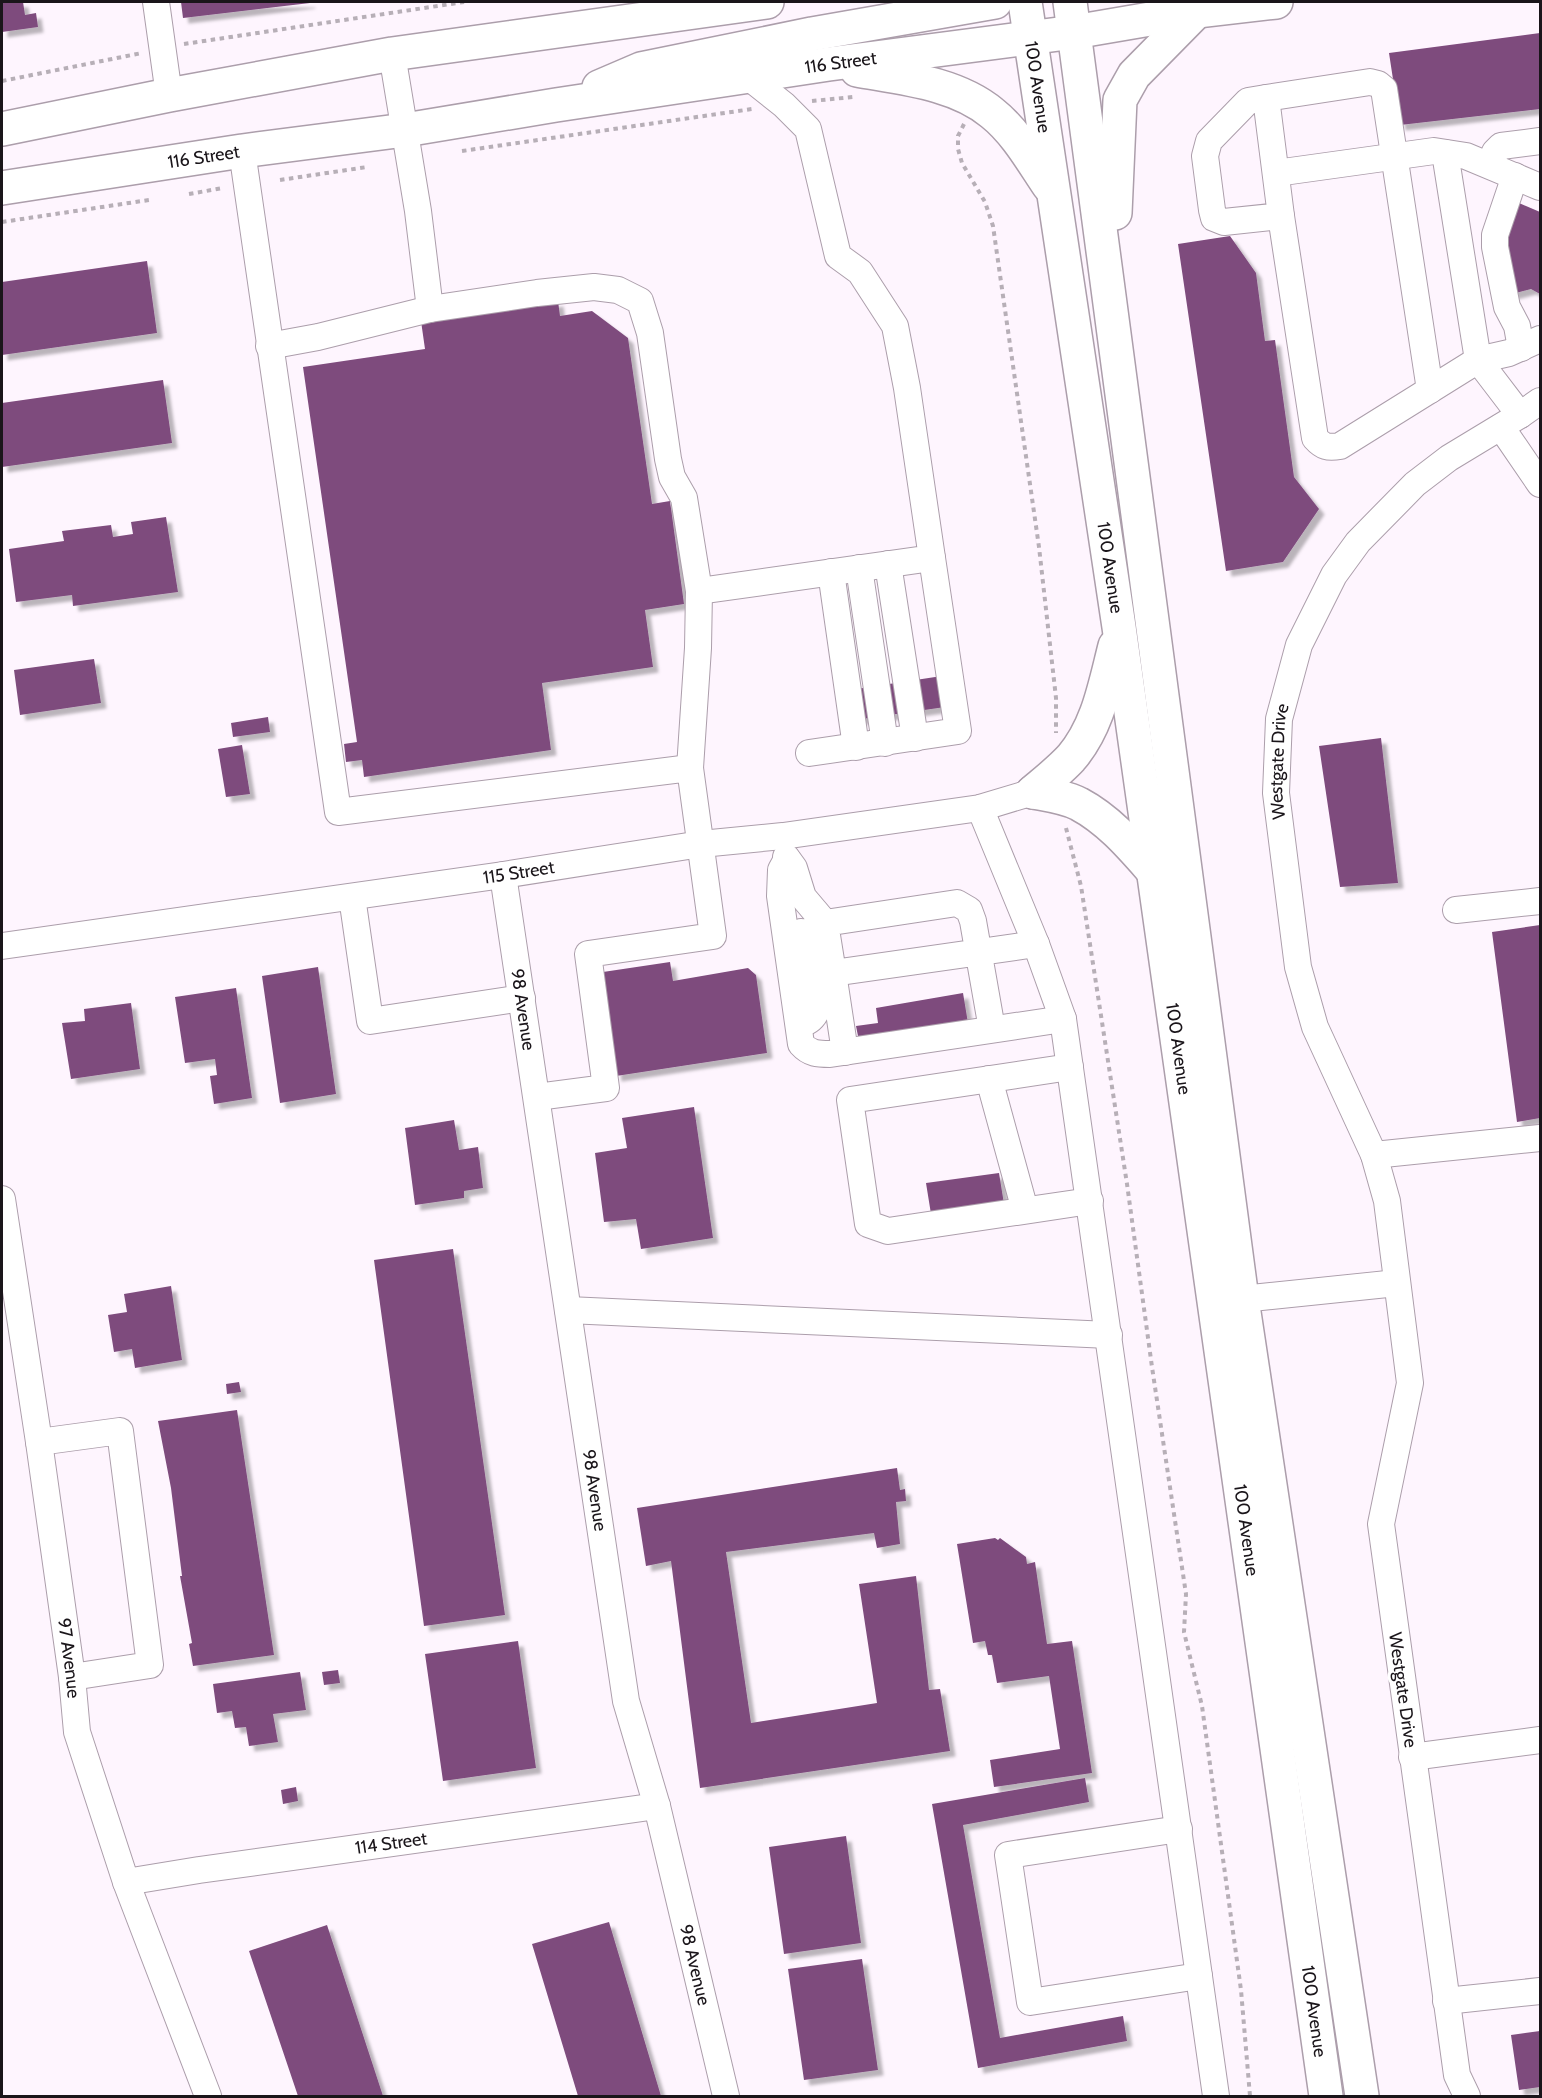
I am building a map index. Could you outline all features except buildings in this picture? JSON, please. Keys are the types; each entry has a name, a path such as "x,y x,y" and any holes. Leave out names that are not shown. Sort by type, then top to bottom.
{"main road":[{"path":"2,129 169,95 392,54 767,2"},
{"path":"556,105 640,69 812,34 995,2"},
{"name":"100 Avenue","path":"1024,2 1119,627 1326,2097"},
{"path":"1030,38 1064,2"},
{"name":"116 Street","path":"2,188 405,130 556,105 753,93 829,64 1030,38 1072,17 1197,11 1276,2"},
{"path":"1112,311 1120,100 1134,75 1197,11"},
{"name":"100 Avenue","path":"1072,17 1242,1299 1362,2097"},
{"path":"829,64 932,84 966,97 992,112 1014,135 1053,192"},
{"path":"1033,792 1072,757 1088,733 1101,704 1119,627"},
{"path":"1033,792 1063,798 1099,816 1125,839 1153,871"}],"street":[{"path":"156,2 169,95"},
{"path":"392,54 430,309"},
{"path":"1281,216 1224,222 1214,218 1205,156 1209,141 1248,101 1370,82 1378,84 1384,89 1430,390"},
{"path":"753,93 784,105 808,129 838,256 860,272 895,327 907,388 881,565 900,741"},
{"path":"1266,98 1281,216 1315,438 1322,446 1330,448 1340,446 1478,360 1509,353 1531,343 1516,326 1507,307 1495,247 1496,235 1515,176"},
{"path":"1489,165 1495,152 1501,146 1540,141"},
{"path":"1276,173 1434,151 1466,156 1540,187"},
{"path":"242,152 338,812 690,768"},
{"path":"1445,153 1478,360 1521,414 1540,484"},
{"path":"269,346 318,337 430,309 594,287 618,290 640,301 650,333 668,459 672,477 684,498 699,591 698,648 690,768 713,936 588,954 606,1088 537,1097"},
{"name":"Westgate Drive","path":"1467,2097 1457,2075 1381,1524 1410,1383 1387,1201 1374,1155 1315,1027 1298,967 1276,793 1279,718 1299,645 1334,575 1358,542 1415,484 1449,459 1521,414"},
{"path":"699,591 881,565"},
{"path":"809,753 958,731 881,565"},
{"path":"881,565 900,741"},
{"name":"115 Street","path":"2,946 503,875 701,844 785,848 980,808 1033,792"},
{"path":"980,808 1036,944 1063,1019 1216,2097"},
{"path":"785,848 780,896 801,1044 808,1051 816,1054 845,1052 1063,1019"},
{"path":"785,848 814,929 833,973 845,1052"},
{"name":"98 Avenue","path":"503,875 626,1701 657,1806 726,2097"},
{"path":"352,897 370,1021 522,998"},
{"path":"1456,910 1540,900"},
{"path":"783,912 814,929 957,903 969,910 973,921 992,1029"},
{"path":"799,1024 804,1023 817,1012 819,1003 818,992 811,981 814,929"},
{"path":"833,973 1036,944"},
{"path":"1070,1067 850,1100 868,1224 888,1231 1090,1201"},
{"path":"989,1079 1024,1210"},
{"path":"1374,1155 1540,1138"},
{"name":"97 Avenue","path":"2,1199 39,1442 72,1677 77,1732 126,1882 208,2097"},
{"path":"1242,1299 1397,1283"},
{"path":"568,1310 1109,1335"},
{"path":"39,1442 120,1431 150,1665 72,1677"},
{"path":"1412,1757 1540,1740"},
{"name":"114 Street","path":"126,1882 657,1806"},
{"path":"1179,1829 1008,1856 1030,2002 1199,1976"},
{"path":"1446,2001 1540,1990"}],"path":[{"path":"2,81 162,47 464,2"},
{"path":"462,152 753,93"},
{"path":"969,116 958,136 958,149 962,163 985,202 993,226 1039,547 1056,698 1056,738"},
{"path":"280,180 367,167"},
{"path":"189,194 223,188"},
{"path":"2,222 149,200"},
{"path":"1066,827 1081,886 1127,1184 1186,1594 1184,1632 1202,1706 1241,1990 1250,2097"}]}
